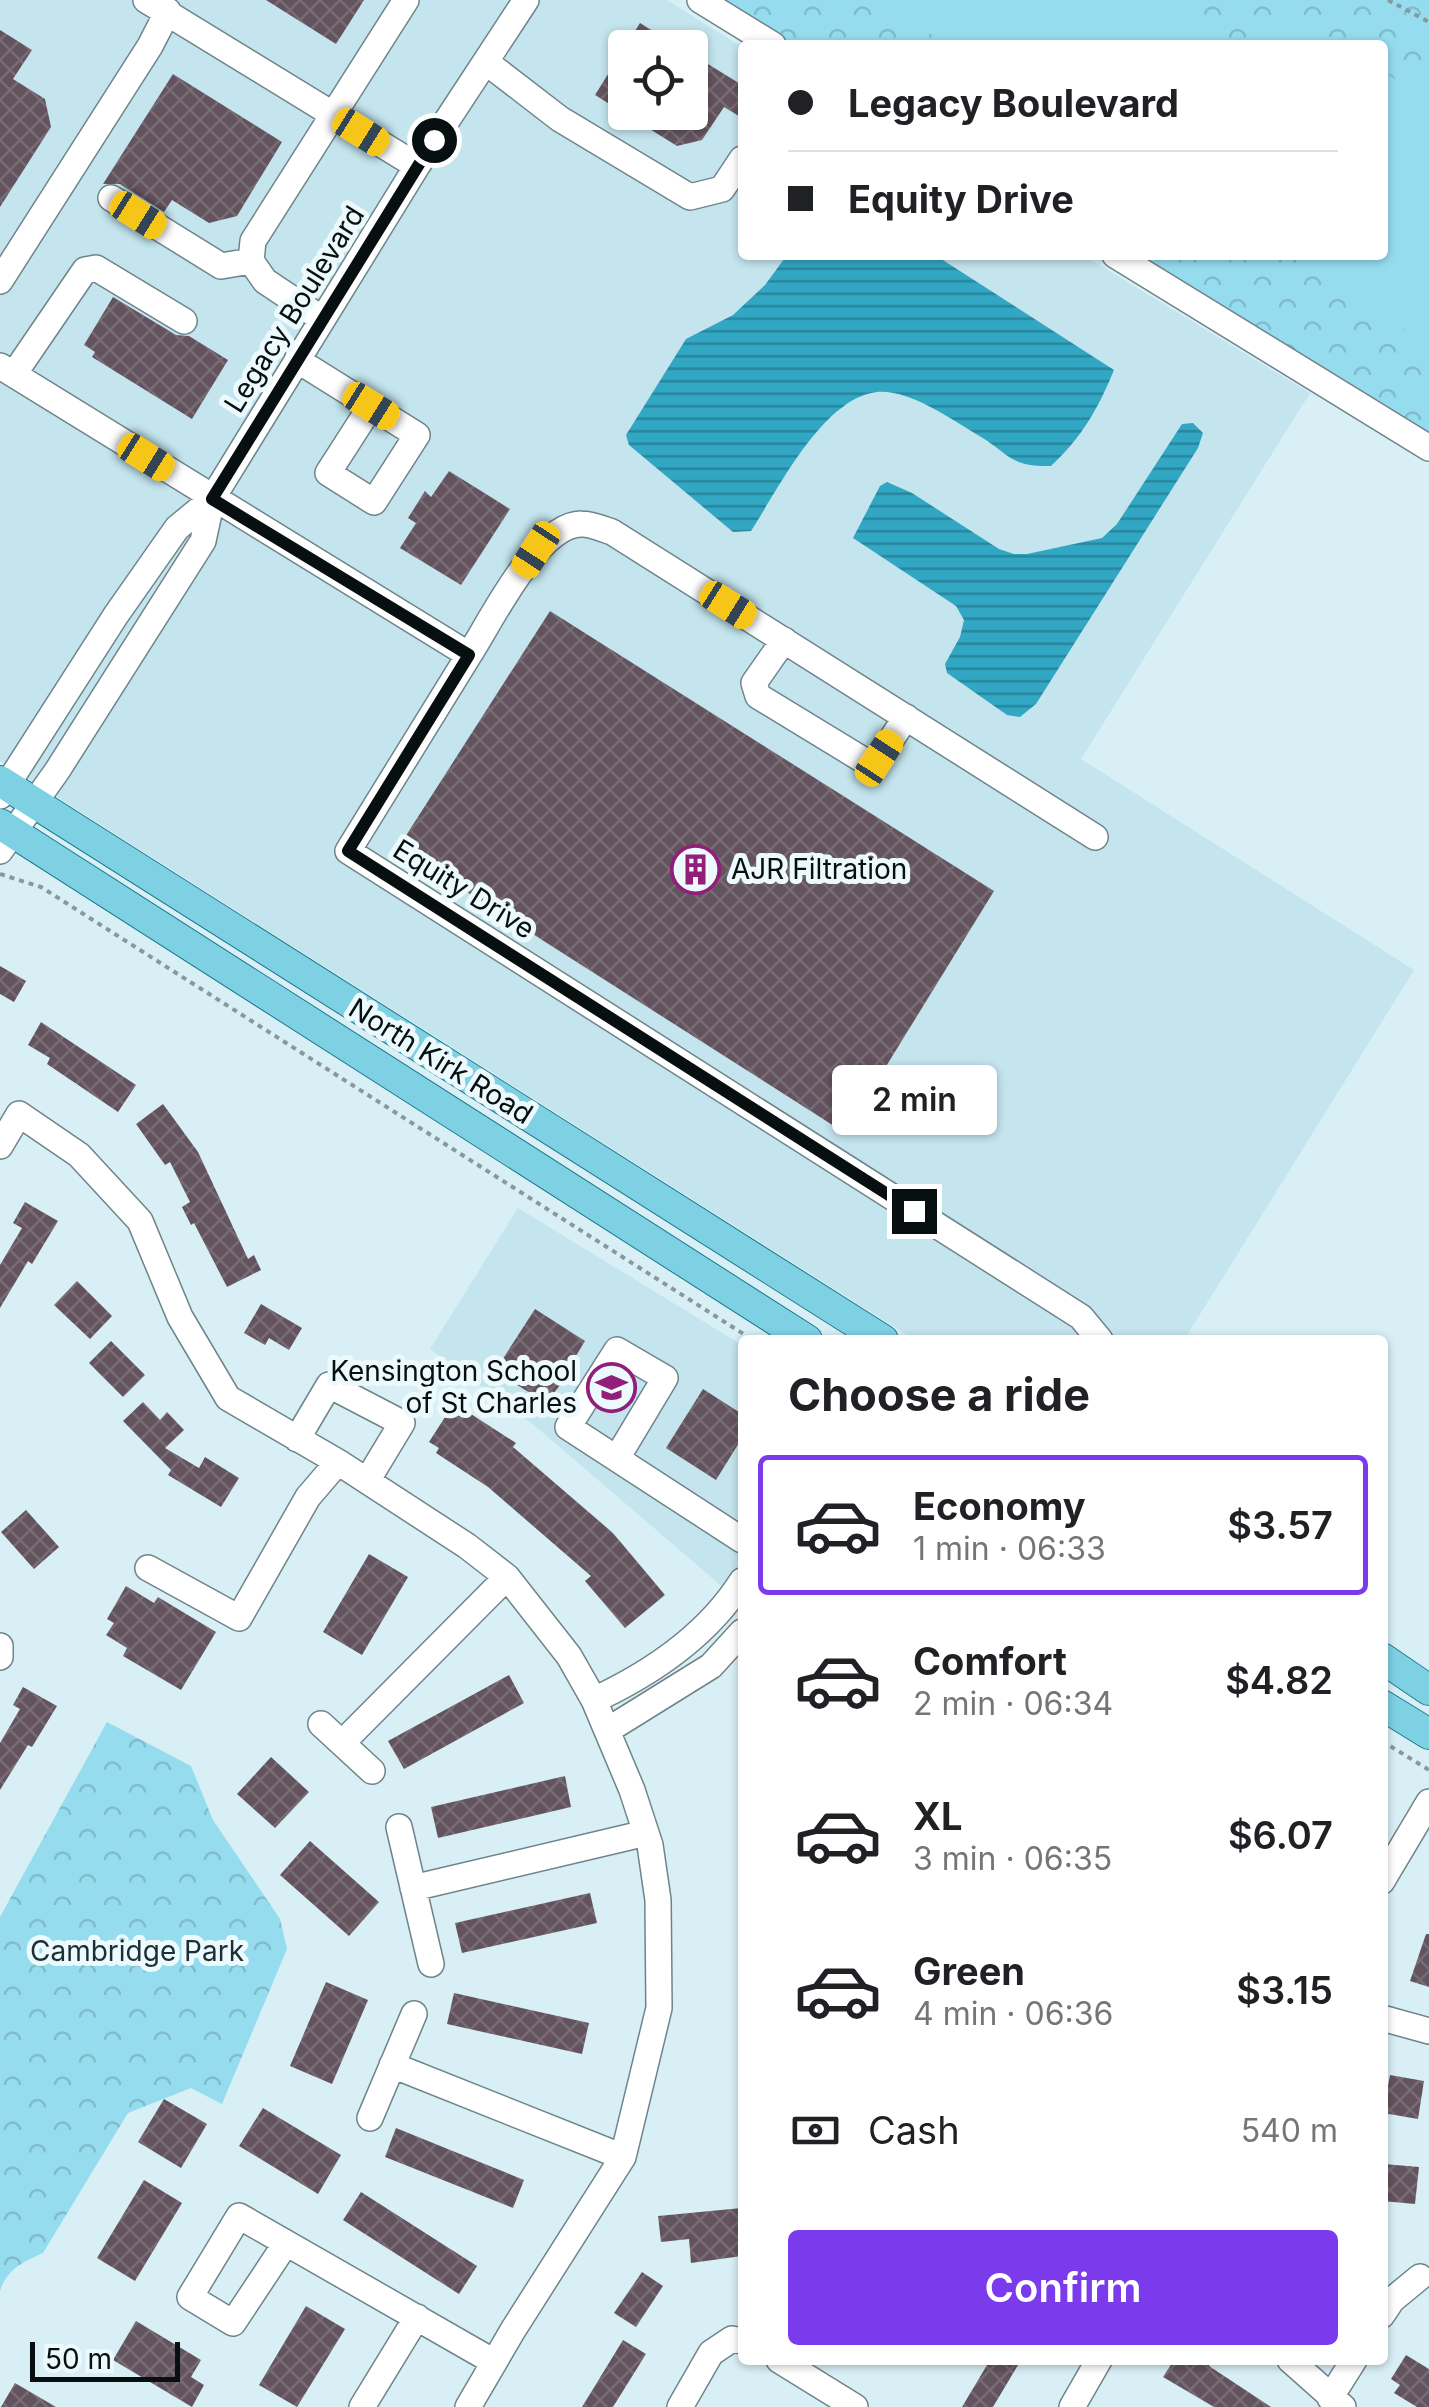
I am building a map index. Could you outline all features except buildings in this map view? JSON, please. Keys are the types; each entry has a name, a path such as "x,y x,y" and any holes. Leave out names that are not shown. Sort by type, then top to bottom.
{"main road":[{"name":"North Kirk Road","path":"2,788 34,803 874,1335"},
{"name":"North Kirk Road","path":"4,836 798,1335"},
{"path":"1388,1662 1429,1690"},
{"path":"1388,1713 1414,1746"}],"street":[{"path":"322,320 265,281 251,261 254,241 406,0"},
{"name":"Legacy Boulevard","path":"2,788 177,528 212,499 416,166 526,0"},
{"path":"711,3 766,40"},
{"path":"0,281 150,46 157,5 416,166"},
{"path":"486,62 560,119 690,197 722,189 738,165"},
{"path":"111,198 221,266 251,261"},
{"path":"1123,260 1429,448"},
{"path":"184,322 96,268 84,270 7,370 469,655 536,550 558,530 582,524 612,532 1095,836"},
{"path":"297,360 371,406 417,435 374,502 328,474 371,406"},
{"name":"Legacy Boulevard","path":"4,836 34,803 203,541 212,499"},
{"path":"784,640 754,683 758,696 868,763 879,758 906,717"},
{"name":"Equity Drive","path":"469,655 348,851 1081,1317 1096,1335"},
{"path":"0,1146 18,1114 79,1155 140,1221 180,1317 228,1398 338,1462 467,1546 507,1578 568,1656 608,1730 646,1833 658,1900 659,2008 623,2157 468,2407"},
{"path":"618,1458 666,1378 618,1350 568,1426 738,1537"},
{"path":"297,1438 329,1385 402,1423 367,1481"},
{"path":"148,1568 239,1618 308,1497 338,1462"},
{"path":"342,1743 507,1578"},
{"path":"594,1700 630,1684 688,1642 738,1588"},
{"path":"608,1730 711,1666 738,1636"},
{"path":"0,1646 0,1657"},
{"path":"321,1724 372,1772"},
{"path":"1388,1871 1429,1802"},
{"path":"400,1827 431,1964"},
{"path":"413,1888 646,1833"},
{"path":"370,2118 414,2014"},
{"path":"1388,2020 1429,2031"},
{"path":"392,2064 623,2157"},
{"path":"286,2243 494,2362"},
{"path":"1388,2306 1420,2277"},
{"path":"362,2407 416,2318"},
{"path":"680,2407 711,2353 732,2339 738,2340"},
{"path":"787,2365 855,2407"},
{"path":"1072,2407 1096,2365"},
{"path":"1295,2365 1337,2403 1352,2365"}],"path":[{"path":"1388,0 1429,22"},
{"path":"0,874 41,887 744,1335"},
{"path":"1388,1742 1414,1746 1429,1770"}],"shaded area":[{"path":"0,0 667,0 738,44 738,260 1091,260 1310,393 1081,759 1414,970 1187,1335 907,1335 0,761"},
{"path":"783,260 943,260 1114,370 1088,422 1051,466 1010,458 941,413 902,395 877,392 857,398 838,410 804,448 751,531 733,532 629,445 626,435 686,339 733,315 765,285"},
{"path":"1193,423 1203,433 1198,448 1036,704 1020,717 1007,715 947,673 945,664 960,637 964,620 956,606 853,538 880,486 887,482 912,493 999,549 1014,554 1102,538 1117,524 1182,424"},
{"name":"Kensington School of St Charles","path":"518,1208 738,1343 738,1572 726,1590 534,1425 430,1349"}],"green space":[{"path":"691,0 1429,0 1429,454 1114,260 1388,260 1388,40 756,40"},
{"path":"878,0 1183,0 1212,19 1197,40 940,40"},
{"path":"1286,8 1334,40 1265,40"},
{"path":"1388,74 1429,102 1429,345 1300,260 1388,260"},
{"name":"Cambridge Park","path":"107,1722 191,1766 213,1820 280,1919 287,1949 222,2104 191,2088 128,2113 43,2253 11,2272 0,2291 0,1917"}],"place":[{"name":"AJR Filtration","path":"696,869"},
{"name":"Kensington School of St Charles","path":"612,1387"}],"route":[{"path":"434,140 212,499 469,655 348,851 914,1211"}]}
